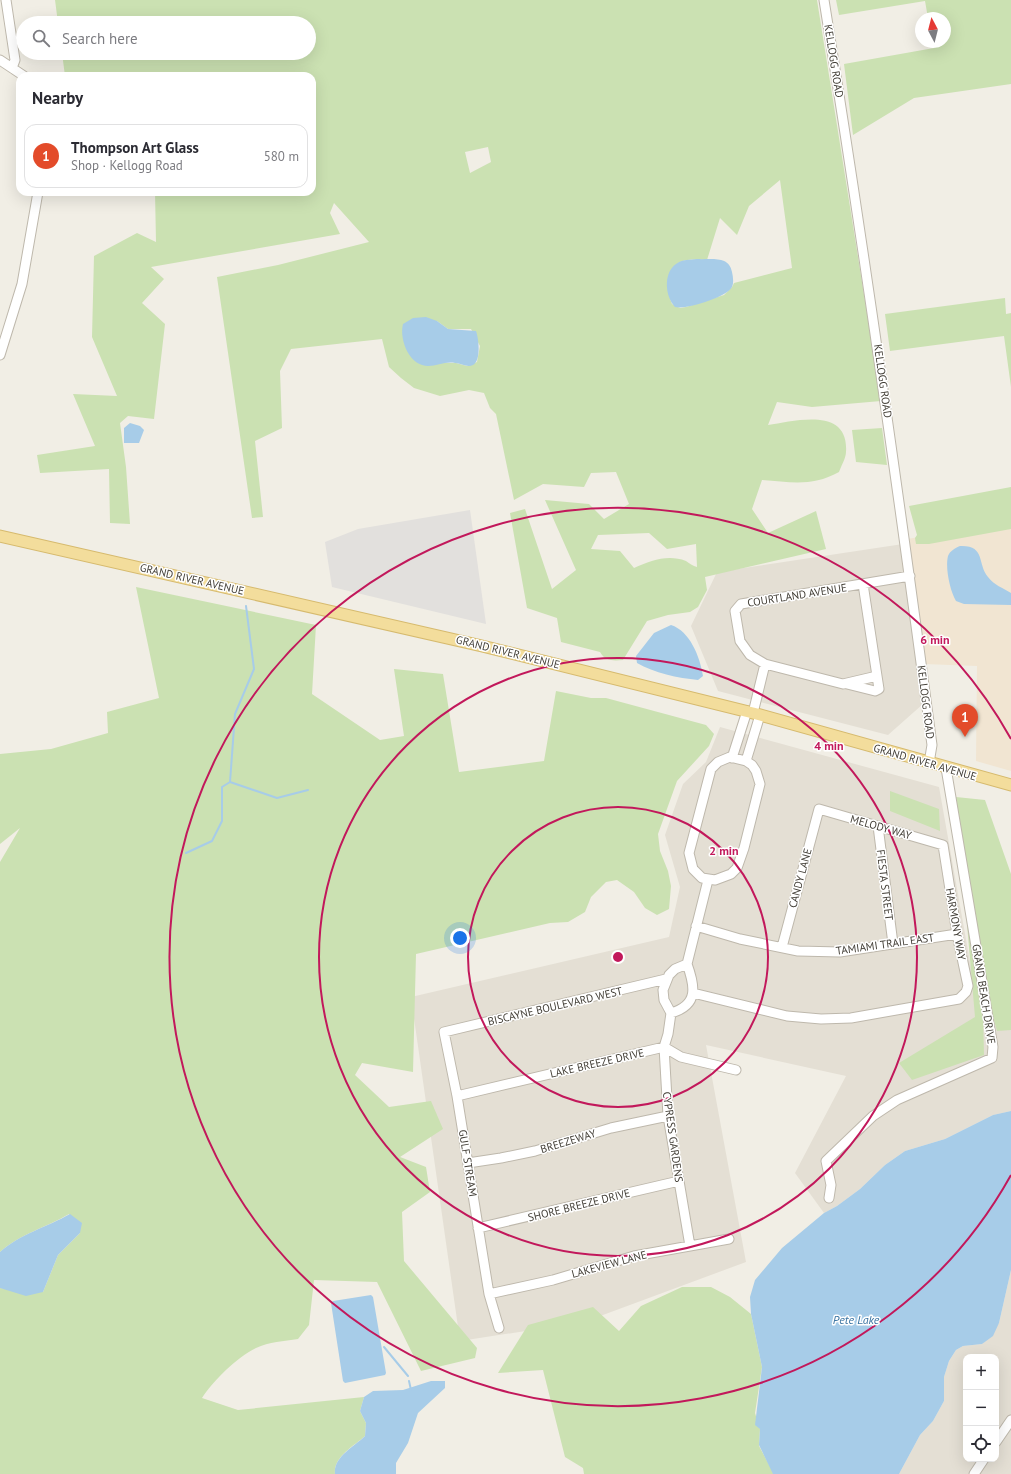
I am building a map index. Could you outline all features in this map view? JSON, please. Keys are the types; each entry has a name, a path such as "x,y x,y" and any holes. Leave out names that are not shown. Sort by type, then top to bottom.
{"main road":[{"name":"GRAND RIVER AVENUE","path":"0,536 416,629 753,713 1011,785"}],"street":[{"path":"6,0 15,60 12,68"},
{"name":"KELLOGG ROAD","path":"824,0 853,177 910,576 932,745 929,763"},
{"path":"0,60 18,72"},
{"path":"0,355 22,284 37,196"},
{"name":"COURTLAND AVENUE","path":"863,584 879,689 876,691 764,664 750,655 740,641 735,611 741,604 910,576"},
{"path":"746,760 753,713 764,664"},
{"name":"COURTLAND AVENUE","path":"844,684 877,676"},
{"path":"732,758 753,713"},
{"path":"732,758 746,760 756,771 760,784 744,848 737,868 731,874 715,880 702,878 693,870 689,853 711,769 718,762 732,758"},
{"name":"GRAND BEACH DRIVE","path":"829,1198 831,1185 826,1161 873,1116 897,1100 992,1058 993,1047 946,768"},
{"name":"MELODY WAY","path":"818,809 943,845"},
{"name":"CANDY LANE","path":"782,947 818,809"},
{"name":"FIESTA STREET","path":"878,826 893,944"},
{"name":"HARMONY WAY","path":"693,993 787,1016 821,1019 851,1018 959,999 966,992 968,986 957,934 943,845"},
{"path":"686,964 675,969 666,979 663,990 664,1000 671,1014 680,1011 687,1006 693,993 693,985 686,964 708,880"},
{"name":"TAMIAMI TRAIL EAST","path":"696,926 740,939 798,951 840,952 957,934"},
{"name":"BISCAYNE BOULEVARD WEST","path":"444,1032 666,979"},
{"name":"CYPRESS GARDENS","path":"671,1014 668,1034 664,1047 668,1116 690,1246"},
{"name":"GULF STREAM","path":"444,1032 457,1096 489,1294 499,1328"},
{"path":"664,1047 681,1057 736,1070"},
{"name":"LAKE BREEZE DRIVE","path":"457,1096 664,1047"},
{"name":"BREEZEWAY","path":"468,1163 535,1151 611,1128 668,1116"},
{"name":"SHORE BREEZE DRIVE","path":"478,1228 679,1181"},
{"name":"LAKEVIEW LANE","path":"489,1294 553,1280 634,1256 729,1239"},
{"path":"999,1438 1011,1420"},
{"path":"974,1474 982,1462"}],"shaded area":[{"path":"470,510 486,624 332,587 325,542 358,529"},
{"path":"1011,522 1011,771 976,761 977,666 924,664 907,539"},
{"path":"903,544 923,704 888,735 718,691 691,626 717,572"},
{"path":"720,727 939,787 981,1024 1011,1021 1011,1111 993,1115 945,1139 905,1151 885,1165 860,1189 837,1206 824,1213 795,1173 846,1076 706,1045 746,1262 584,1322 460,1341 411,997 669,937 680,887 665,835 683,784 706,762"},
{"path":"1011,1270 1011,1474 899,1474 920,1435 933,1421 944,1401 944,1377 949,1361 956,1350 963,1346 982,1344 999,1323"}],"green space":[{"path":"55,0 817,0 881,401 812,407 777,402 768,425 805,420 830,422 839,428 845,437 846,454 839,472 820,480 810,482 792,482 762,480 752,509 768,533 816,511 826,549 705,577 707,590 698,607 690,612 668,615 647,621 623,660 610,660 604,657 600,652 561,642 557,618 527,608 510,513 525,509 552,589 576,570 545,500 589,504 604,519 629,504 616,472 591,473 584,487 543,484 514,500 496,414 490,408 484,393 469,390 440,396 414,388 389,367 382,339 291,349 280,371 282,428 255,441 263,517 252,518 217,277 278,265 369,242 334,203 330,213 340,234 151,267 164,279 142,303 165,324 154,419 128,416 120,423 126,467 130,524 110,523 109,469 40,473 37,455 95,446 73,394 117,396 92,337 94,256 137,233 156,242 155,196 316,196 316,72 64,72 63,60 316,60 316,16 57,16","holes":["488,147 491,162 470,173 465,152","780,180 792,268 734,283 724,295 686,307 680,308 672,304 669,294 670,279 672,272 678,263 694,259 707,260 720,218 737,235 749,206","437,321 448,329 471,329 480,346 477,362 467,366 456,363 443,363","649,533 667,549 696,544 697,567 686,561 666,558 634,568 620,551 591,549 598,535"]},
{"path":"836,0 1011,0 1011,84 914,98 853,135 844,64 934,48 951,48 951,12 927,12 925,1 839,15"},
{"path":"1005,298 1006,314 1011,313 1011,387 1004,336 890,351 885,314"},
{"path":"882,428 887,465 856,462 852,430"},
{"path":"1011,487 1011,529 929,544 916,544 915,538 917,535 909,506"},
{"path":"136,587 316,625 312,694 380,740 404,736 394,669 443,674 459,772 544,761 556,691 591,698 606,698 706,725 714,734 709,746 677,781 658,834 660,851 668,871 671,886 669,909 657,915 645,908 634,892 617,880 606,882 591,897 585,912 568,922 550,923 416,954 413,1072 362,1063 355,1075 389,1107 431,1101 443,1129 400,1157 426,1167 430,1192 402,1212 404,1261 477,1348 475,1358 421,1371 377,1282 314,1280 309,1325 298,1339 266,1344 248,1352 226,1370 202,1398 238,1410 364,1397 360,1411 366,1423 365,1436 345,1452 337,1462 335,1474 0,1474 0,1288 43,1292 58,1255 80,1233 69,1214 25,1235 0,1252 0,862 20,828 0,844 0,754 51,749 108,733 107,712 159,698"},
{"path":"890,791 939,809 940,831 890,811"},
{"path":"956,797 985,800 1011,874 1011,1030 997,1031 992,1013 983,1013 984,1055 912,1080 899,1063 975,1017"},
{"path":"682,1287 711,1287 730,1297 751,1314 762,1367 755,1413 760,1429 759,1446 774,1474 584,1474 583,1468 565,1457 543,1370 498,1373 528,1325 593,1307 619,1331 641,1306"}],"water":[{"path":"697,259 713,259 727,263 732,272 732,287 729,291 715,299 688,307 675,307 667,291 667,279 669,273 678,262"},
{"path":"426,317 437,321 448,329 476,331 479,350 476,363 468,366 457,363 445,363 428,366 421,365 416,362 407,351 404,344 402,330 403,324 413,318"},
{"path":"130,423 140,426 144,430 139,443 124,443 124,428"},
{"path":"960,546 974,549 977,552 990,580 1011,593 1011,605 964,604 956,601 949,579 947,561 950,553"},
{"path":"671,625 684,633 697,653 703,676 698,680 682,678 651,670 637,663 636,656 654,633"},
{"name":"Pete Lake","path":"1011,1111 1011,1270 999,1323 993,1336 982,1344 963,1346 956,1350 949,1361 944,1377 944,1401 933,1421 920,1435 899,1474 773,1474 759,1445 760,1429 755,1425 762,1367 751,1314 750,1297 755,1280 782,1248 824,1213 837,1206 860,1189 885,1165 905,1151 945,1139 993,1115"},
{"path":"70,1214 82,1223 80,1233 58,1255 43,1292 26,1296 0,1288 0,1252 25,1235"},
{"path":"371,1295 373,1297 386,1373 385,1375 345,1383 343,1381 331,1303 333,1301"},
{"path":"431,1381 445,1381 445,1388 418,1413 408,1443 396,1463 396,1474 335,1474 337,1462 365,1436 366,1423 360,1411 364,1397 373,1391 403,1390"}],"waterway":[{"path":"186,853 212,841 222,821 222,787 230,782 235,714 254,669 246,606"},
{"path":"230,782 277,798 308,790"},
{"path":"384,1347 408,1376"},
{"path":"409,1381 411,1390"}],"place":[{"name":"Thompson Art Glass","path":"965,737"}]}
